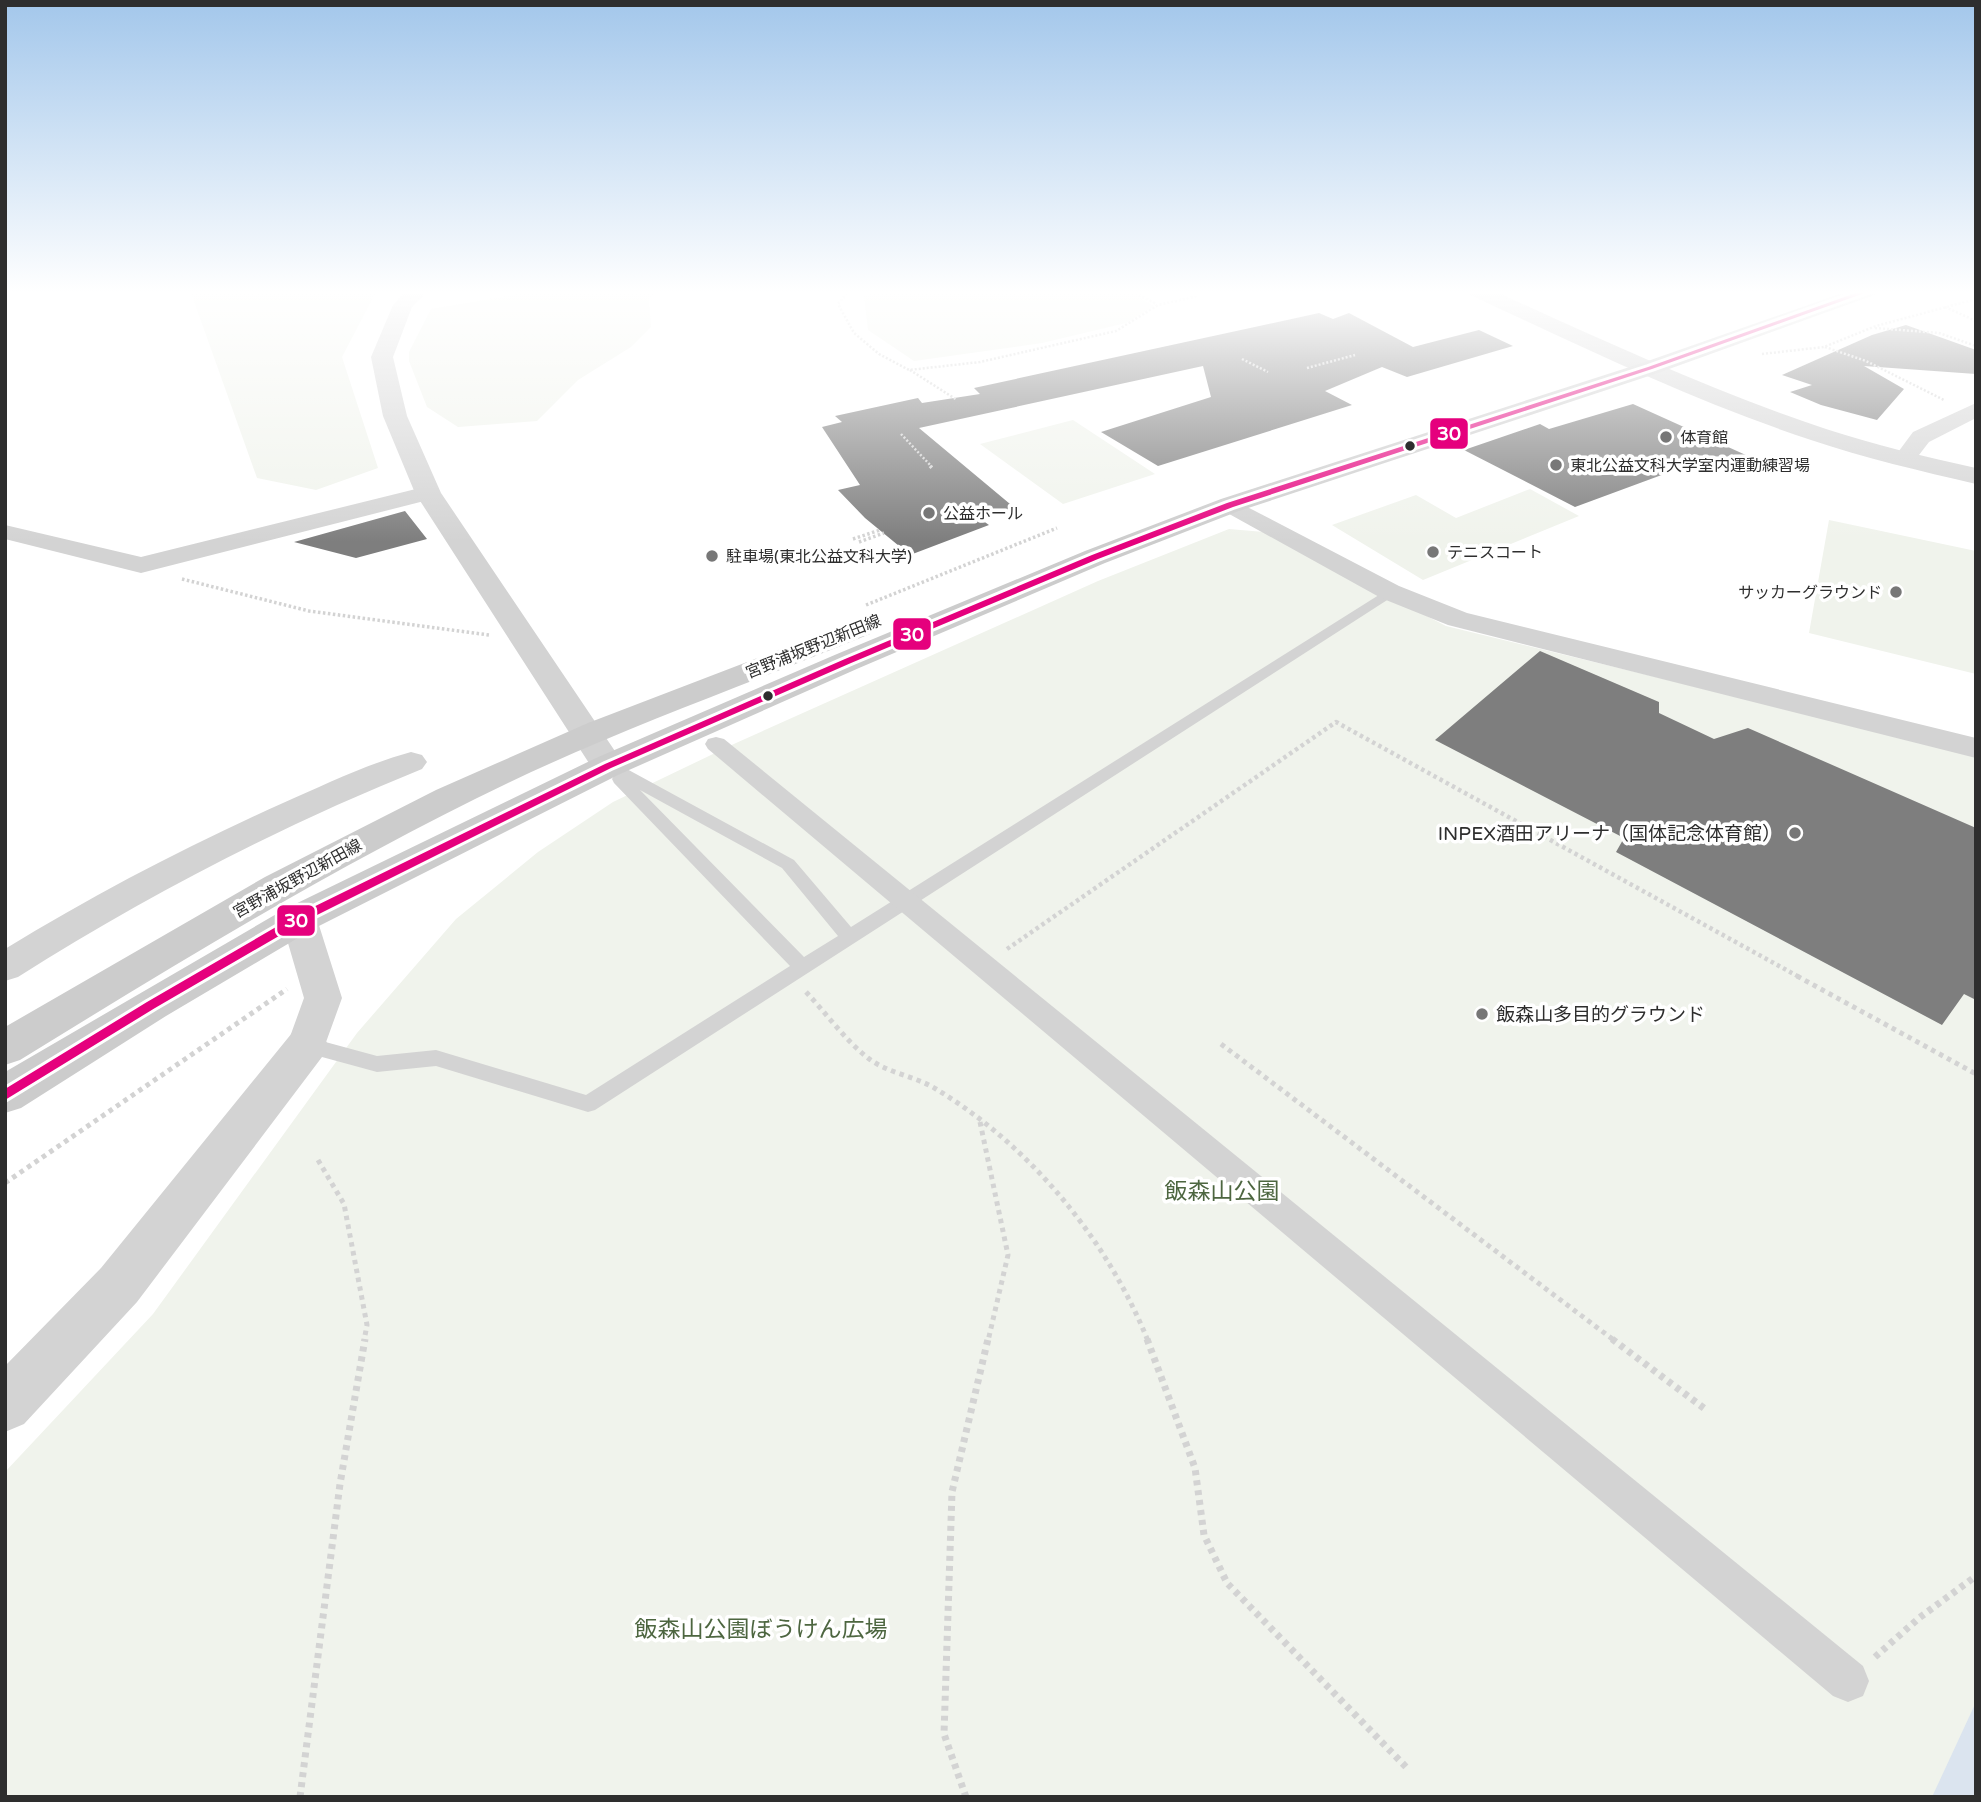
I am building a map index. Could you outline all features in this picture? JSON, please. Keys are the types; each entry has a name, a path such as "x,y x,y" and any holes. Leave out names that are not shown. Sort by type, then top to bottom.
{"main road":[{"name":"宮野浦坂野辺新田線","path":"5,1048 136,968 319,865 447,798 586,734 1209,489 1573,374"},
{"name":"宮野浦坂野辺新田線","path":"5,1095 150,1005 299,919 608,766 1095,557 1230,506 1631,374"}],"street":[{"path":"386,374 395,416 428,493 608,766"},
{"path":"1665,374 1796,427 1904,459 1976,476"},
{"path":"1904,459 1921,437 1971,410"},
{"path":"5,532 141,565 428,493"},
{"path":"1230,506 1390,592 1458,619 1976,748"},
{"path":"716,744 1848,1681"},
{"path":"9,962 187,863 339,791 411,762"},
{"path":"5,1405 119,1285 307,1045 324,998 299,919"}],"lane":[{"path":"307,1045 377,1064 436,1058 587,1104 1390,592"},
{"path":"608,766 788,864 849,937"},
{"path":"608,766 802,967"}],"path":[{"path":"916,374 957,400"},
{"path":"1894,374 1971,410"},
{"path":"901,434 933,469"},
{"path":"853,539 882,532 859,542"},
{"path":"141,565 190,582 309,611 459,632 520,636"},
{"path":"984,964 1336,722 1976,1074"},
{"path":"802,967 805,990 869,1059 935,1088 980,1121 1039,1171 1086,1229 1131,1298 1195,1468 1204,1535 1227,1583 1406,1767"},
{"path":"5,1183 314,970"},
{"path":"1221,1044 1705,1409"},
{"path":"967,1797 944,1734 951,1492 1008,1255 980,1121"},
{"path":"300,1797 340,1484 368,1325 344,1204 317,1160"},
{"path":"1848,1681 1919,1618 1976,1576"}],"green space":[{"path":"220,374 348,374 378,468 316,490 257,478"},
{"path":"414,374 587,374 578,380 537,421 458,427 427,407"},
{"path":"1073,420 1155,474 1063,504 980,444"},
{"name":"テニスコート","path":"1530,489 1579,516 1423,580 1332,525 1416,495 1456,518"},
{"name":"サッカーグラウンド","path":"1829,520 1976,551 1976,674 1809,633"},
{"name":"飯森山公園","path":"1229,529 1264,532 1446,626 1976,755 1976,1797 5,1797 5,1472 153,1314 357,1033 456,919 538,852 613,802 736,743 1098,581"}],"shaded area":[{"path":"1976,1702 1976,1797 1932,1797"}],"building":[{"path":"1038,374 1166,374 919,428 1016,509 979,518 989,525 910,555 865,518 838,490 860,485 822,427 842,422 835,416 918,398 922,403 980,394 974,388"},
{"path":"1205,374 1365,374 1325,391 1352,405 1158,466 1101,432 1211,397"},
{"path":"1878,374 1904,389 1877,420 1821,405 1790,392 1812,385 1782,375"},
{"path":"1633,404 1748,456 1702,473 1686,466 1575,507 1464,450 1540,424 1549,429"},
{"path":"405,511 427,539 356,558 294,542"},
{"name":"INPEX酒田アリーナ（国体記念体育館）","path":"1540,651 1659,702 1659,713 1714,739 1748,728 1976,828 1976,1000 1964,994 1942,1025 1616,852 1624,838 1435,740"}],"transit line":[{"name":"30","path":"5,1095 151,1005 299,919 608,766 1095,557 1230,505 1631,374"}],"place":[{"name":"体育館","path":"1666,437"},
{"name":"東北公益文科大学室内運動練習場","path":"1556,465"},
{"name":"公益ホール","path":"929,513"},
{"name":"テニスコート","path":"1433,552"},
{"name":"駐車場(東北公益文科大学)","path":"712,556"},
{"name":"サッカーグラウンド","path":"1896,592"},
{"name":"INPEX酒田アリーナ（国体記念体育館）","path":"1795,833"},
{"name":"飯森山多目的グラウンド","path":"1482,1014"}],"park label":[{"name":"飯森山公園ぼうけん広場","path":"761,1629"}]}
